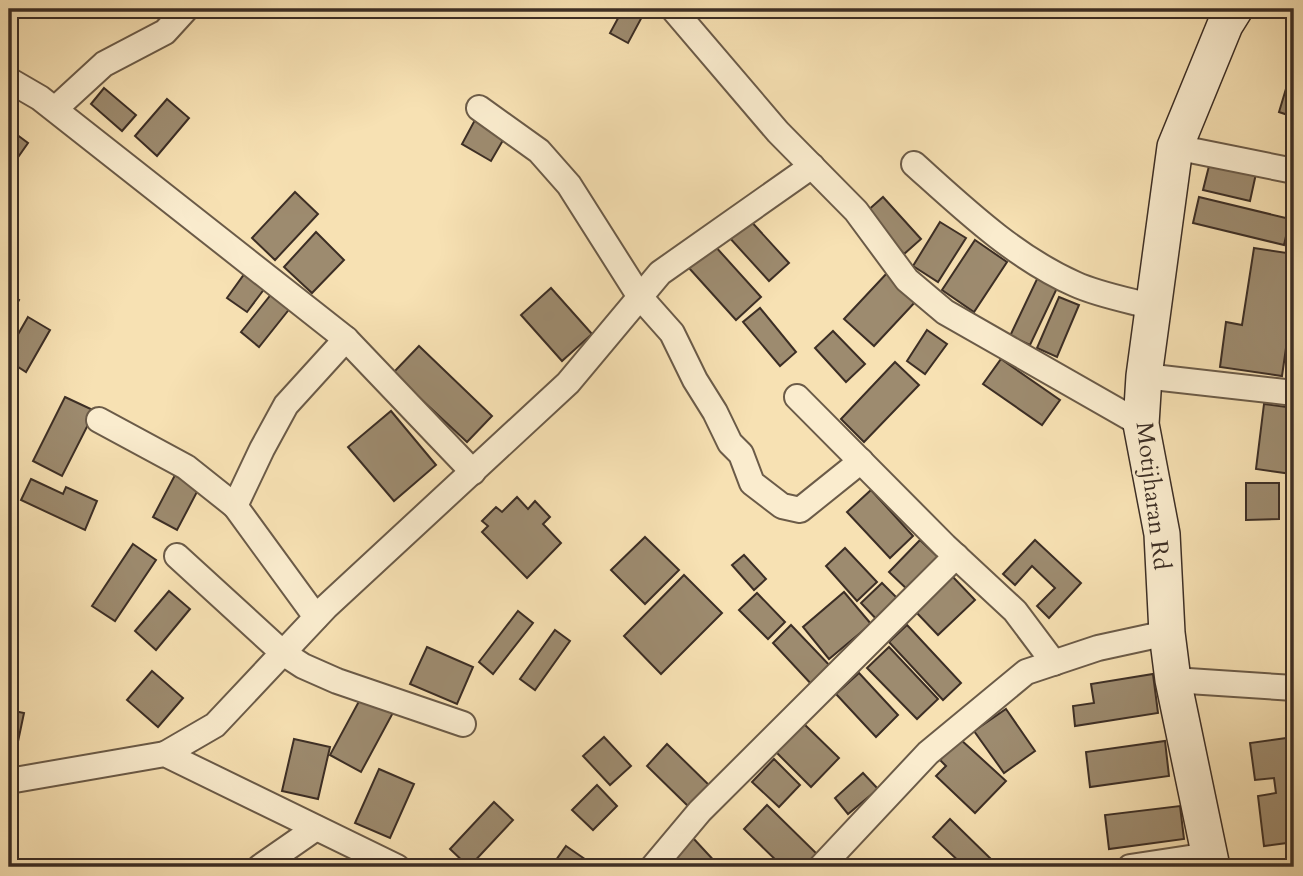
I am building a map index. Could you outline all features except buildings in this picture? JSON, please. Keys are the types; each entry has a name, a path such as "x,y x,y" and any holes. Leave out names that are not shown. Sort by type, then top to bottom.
{"main road":[{"name":"Motijharan Rd","path":"1211,861 1173,680 1167,633 1162,534 1141,424 1144,376 1175,147 1225,25 1235,9"}],"street":[{"path":"55,109 104,64 165,32 186,9"},
{"path":"673,9 778,132 856,211 907,280 945,312 1141,424"},
{"path":"9,80 55,109 345,339 472,472"},
{"path":"479,108 539,151 569,185 640,297 672,332 730,443 741,454 752,483 782,506 800,510 861,461"},
{"path":"1175,147 1294,171"},
{"path":"914,164 976,220 1041,266 1077,285 1154,307"},
{"path":"9,781 165,754 215,725 316,617 568,383 660,273 812,166"},
{"path":"235,506 286,405 345,339"},
{"path":"1144,376 1294,393"},
{"path":"797,397 1015,611 1054,663"},
{"path":"99,420 186,467 235,506 316,617"},
{"path":"177,556 283,653 303,666 337,681 463,724"},
{"path":"653,867 700,811 956,556"},
{"path":"821,867 928,753 1026,673 1098,648 1167,633"},
{"path":"1173,680 1294,688"},
{"path":"165,754 397,867"},
{"path":"260,867 316,828"},
{"path":"1130,867 1211,861"}]}
